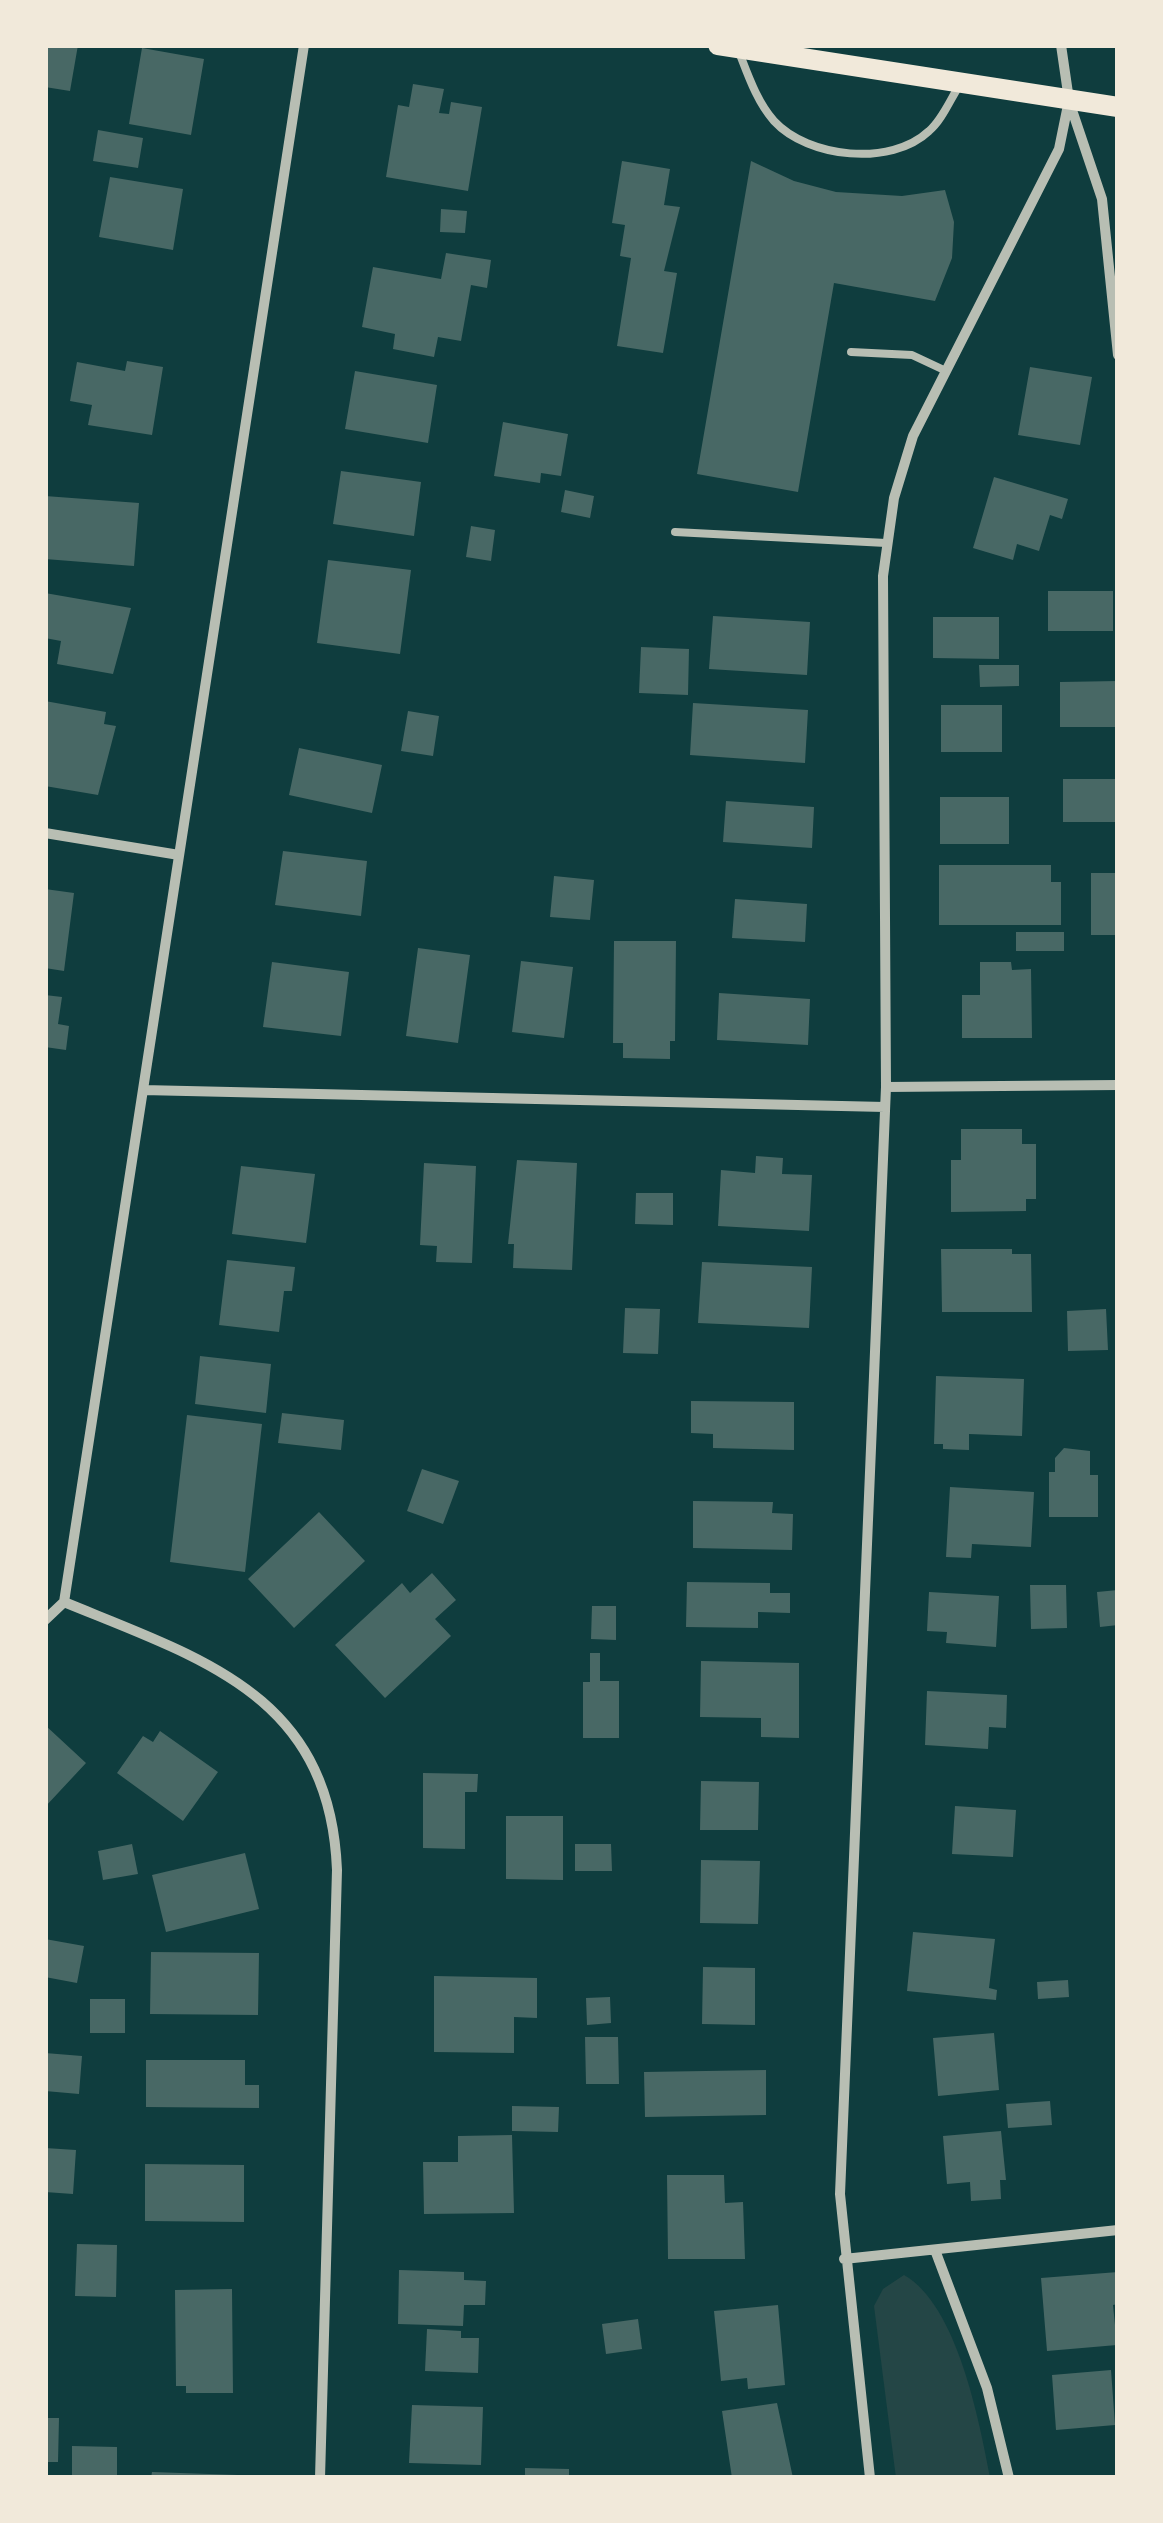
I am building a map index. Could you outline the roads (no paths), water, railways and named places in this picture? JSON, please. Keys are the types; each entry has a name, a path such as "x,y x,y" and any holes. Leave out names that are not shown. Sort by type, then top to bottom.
{"main road":[{"path":"728,46 1118,108"}],"street":[{"path":"45,1620 64,1602 304,45"},
{"path":"1061,45 1069,100 1102,199 1118,355"},
{"path":"870,2478 840,2194 886,1107 886,543 903,466 944,370 1054,164 1069,100"},
{"path":"45,833 179,855"},
{"path":"886,1087 1118,1084"},
{"path":"143,1090 886,1107"},
{"path":"64,1602 204,1662 247,1686 298,1738 328,1800 338,1870 320,2478"},
{"path":"844,2259 1118,2230"},
{"path":"935,2250 987,2388 1009,2478"}],"lane":[{"path":"728,46 774,121 806,146 849,152 897,149 929,132 960,83"},
{"path":"851,352 912,355 944,370"},
{"path":"675,532 886,543"}]}
